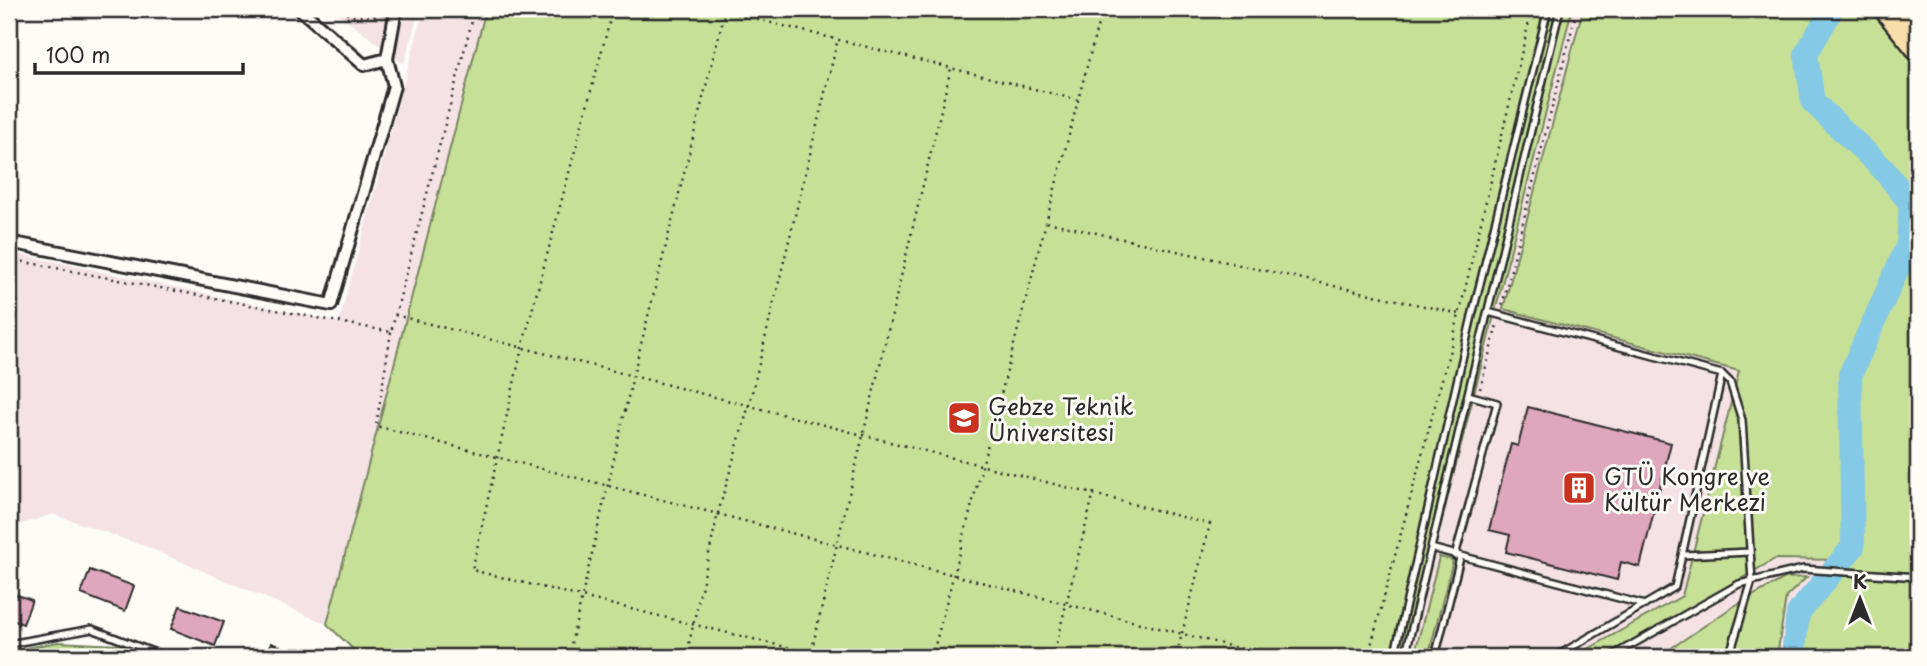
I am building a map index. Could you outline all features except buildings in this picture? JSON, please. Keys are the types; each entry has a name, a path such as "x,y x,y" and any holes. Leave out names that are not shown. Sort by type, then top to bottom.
{"highway":[{"path":"1883,9 1918,52"},
{"path":"1899,9 1918,34"}],"street":[{"path":"300,9 363,65 387,59"},
{"path":"9,242 331,305 394,86 387,59 397,9"}],"lane":[{"path":"1394,657 1472,316 1548,9"},
{"path":"1405,657 1560,9"},
{"path":"1488,312 1722,374 1730,382 1742,420 1752,581 1729,657"},
{"path":"1555,657 1675,587 1722,374"},
{"path":"1435,657 1497,403 1468,395"},
{"path":"1431,548 1645,605"},
{"path":"1684,555 1750,552"},
{"path":"1610,657 1739,584 1803,569 1918,577"},
{"path":"9,644 92,629 166,657"}],"path":[{"path":"341,9 350,16 378,16 387,9"},
{"path":"475,9 391,332 376,426 1272,657"},
{"path":"614,9 522,348 495,457 472,570 811,656 826,657"},
{"path":"716,9 1078,100"},
{"path":"932,657 1102,9"},
{"path":"1519,9 1532,10 1546,16"},
{"path":"1478,398 1577,9"},
{"path":"1368,657 1459,313 1532,10"},
{"path":"569,657 633,376 725,11"},
{"path":"686,657 718,513 749,405 838,39"},
{"path":"811,656 951,68"},
{"path":"1047,222 1472,316"},
{"path":"9,259 391,332"},
{"path":"395,316 1094,492 1210,524 1176,657"},
{"path":"1053,657 1094,492"}],"shaded area":[{"path":"332,9 419,9 404,64"},
{"name":"Gebze Teknik Üniversitesi","path":"424,9 1873,9 1918,62 1918,657 361,657 327,624 147,547 53,514 9,528 9,252 339,322"}],"green space":[{"name":"Gebze Teknik Üniversitesi","path":"486,9 1572,9 1407,657 361,657 327,624"},
{"path":"1583,9 1873,9 1918,62 1918,657 1793,657 1798,613 1843,560 1775,559 1605,657 1574,657 1682,596 1739,371 1503,309"},
{"path":"1439,557 1453,560 1428,657 1414,657"},
{"path":"1807,577 1786,597 1777,657 1658,657 1734,606 1785,578"},
{"path":"58,642 118,645 148,657 9,657 9,651"}],"waterway":[{"path":"1793,657 1798,613 1853,547 1850,375 1908,245 1911,204 1883,169 1813,102 1806,54 1832,9"}],"place":[{"name":"Gebze Teknik Üniversitesi","path":"964,418"},
{"name":"GTÜ Kongre ve Kültür Merkezi","path":"1579,488"}]}
